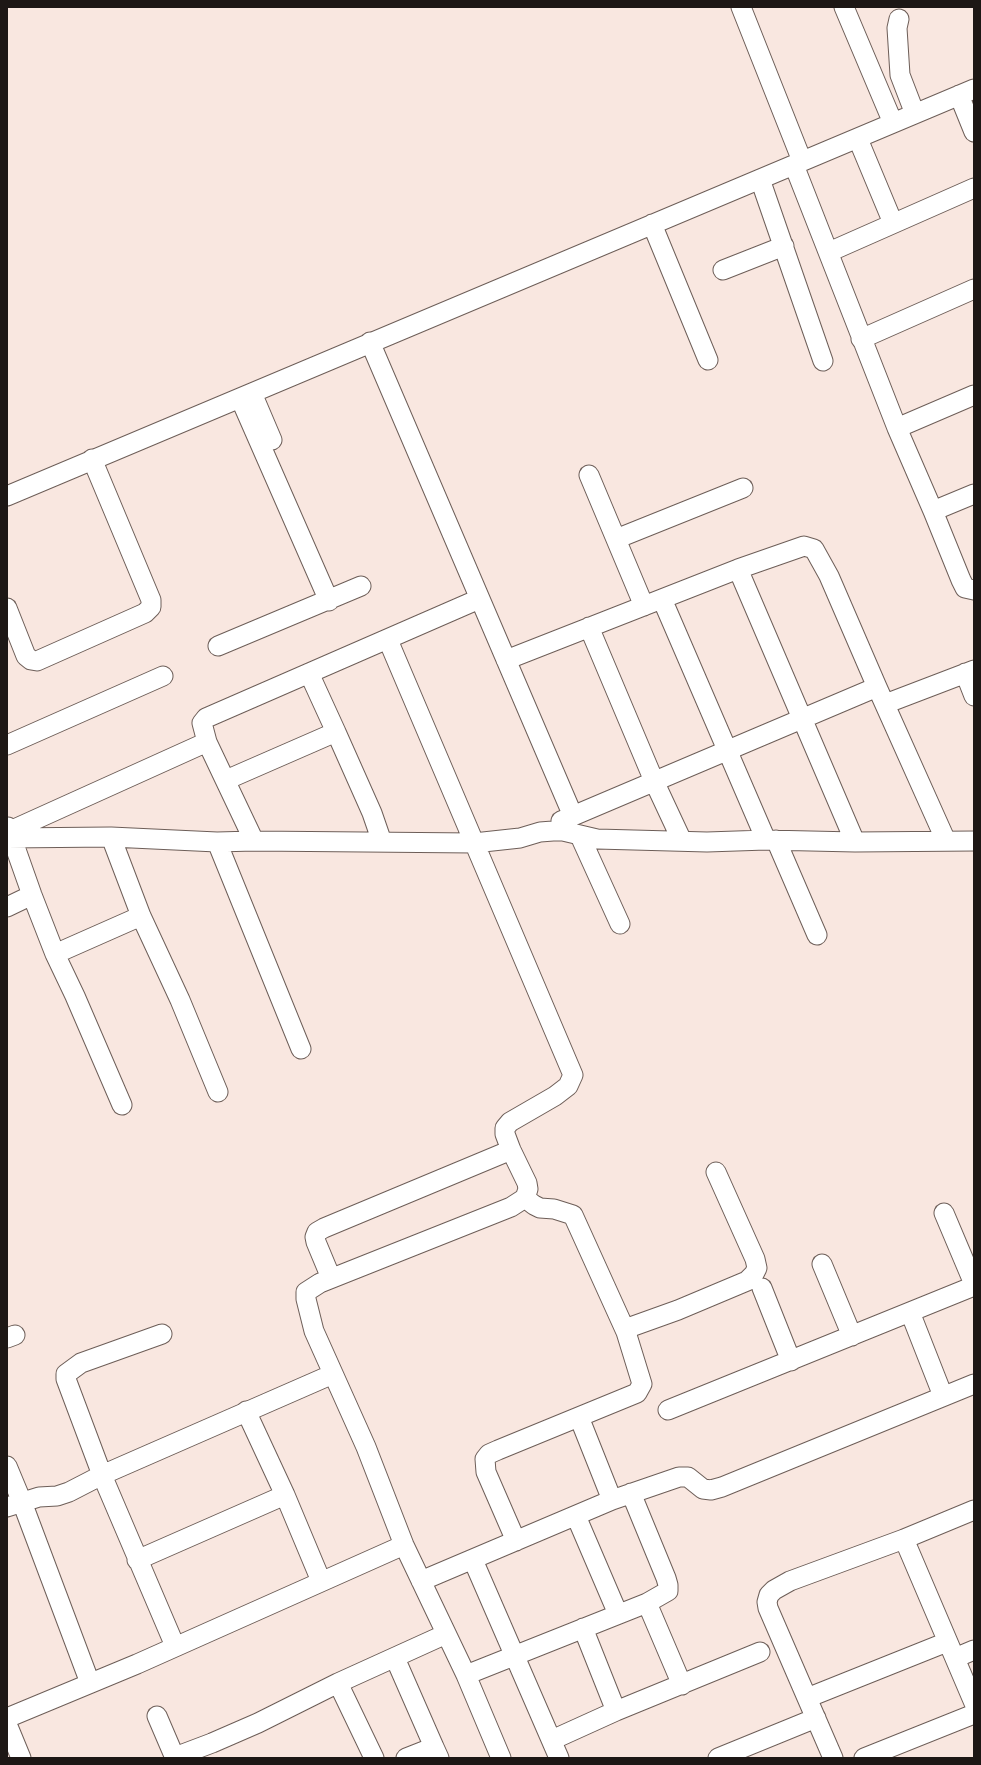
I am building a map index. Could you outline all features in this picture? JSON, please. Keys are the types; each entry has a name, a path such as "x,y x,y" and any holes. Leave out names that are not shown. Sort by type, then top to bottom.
{"street":[{"path":"741,7 798,163 828,252 861,339 961,580 966,588 974,590"},
{"path":"844,7 893,123"},
{"path":"899,19 897,28 900,75 915,114"},
{"path":"7,496 967,92 974,132"},
{"path":"858,139 893,223"},
{"path":"760,179 784,246 822,362"},
{"path":"828,252 974,188"},
{"path":"652,224 708,360"},
{"path":"723,270 784,246"},
{"path":"861,339 974,289"},
{"path":"370,342 479,600 573,816"},
{"path":"897,428 974,395"},
{"path":"246,396 334,599"},
{"path":"7,608 26,656 31,660 37,661 145,614 151,607 151,600 92,459"},
{"path":"589,475 644,606"},
{"path":"616,539 743,488"},
{"path":"933,511 974,494"},
{"path":"506,660 738,569 804,546 814,549 829,576 876,687 946,841"},
{"path":"738,569 855,842"},
{"path":"218,646 334,599 362,586"},
{"path":"662,599 728,750 817,935"},
{"path":"254,841 207,742 202,723 206,718 479,600"},
{"path":"589,627 654,781 682,841"},
{"path":"388,640 573,1075 568,1086 555,1096 510,1122 505,1128 505,1134 511,1150 527,1183 528,1189 525,1198 511,1207 331,1278 306,1292 306,1300 314,1331 366,1447 404,1545 466,1675 501,1758"},
{"path":"885,704 970,672 974,696"},
{"path":"309,673 372,813 382,842"},
{"path":"7,745 163,676"},
{"path":"9,833 217,842 474,843 520,838 540,832 654,781 804,720 876,687"},
{"path":"226,780 336,732"},
{"path":"9,833 207,742"},
{"path":"540,832 563,831 597,839 707,842 771,840 855,842 974,841"},
{"path":"9,833 32,896 56,954 122,1105"},
{"path":"580,836 620,924"},
{"path":"111,837 141,916 180,1000 218,1092"},
{"path":"217,842 301,1049"},
{"path":"7,907 32,896"},
{"path":"56,954 141,916"},
{"path":"331,1278 316,1242 315,1237 317,1232 511,1150"},
{"path":"625,1329 685,1307 747,1281 754,1274 756,1268 755,1259 716,1172"},
{"path":"516,1541 486,1472 484,1459 498,1450 638,1393 641,1388 642,1379 625,1329 573,1215 554,1209 540,1208 525,1198"},
{"path":"668,1410 974,1285 944,1213"},
{"path":"822,1264 852,1336"},
{"path":"762,1288 791,1361"},
{"path":"910,1312 943,1396"},
{"path":"162,1334 81,1363 66,1374 66,1379 102,1475 175,1646"},
{"path":"15,1504 39,1497 57,1496 246,1411 333,1374"},
{"path":"421,1581 612,1500 679,1477 688,1477 703,1489 711,1490 722,1487 974,1384"},
{"path":"246,1411 285,1495 321,1581"},
{"path":"579,1417 612,1500"},
{"path":"7,1466 15,1504 90,1683"},
{"path":"466,1675 514,1654 647,1603 668,1591 668,1585 631,1493"},
{"path":"137,1560 285,1495"},
{"path":"833,1758 768,1608 767,1602 769,1595 774,1590 790,1581 904,1539 974,1510"},
{"path":"576,1516 618,1614"},
{"path":"904,1539 974,1702"},
{"path":"7,1718 293,1596 321,1581 404,1545"},
{"path":"473,1560 559,1758"},
{"path":"647,1603 682,1685"},
{"path":"583,1628 616,1711"},
{"path":"157,1716 175,1758 245,1729 338,1683 446,1634"},
{"path":"807,1698 951,1650 974,1650"},
{"path":"552,1740 616,1711 760,1652"},
{"path":"395,1658 437,1752 406,1758"},
{"path":"338,1683 374,1758"},
{"path":"864,1758 974,1714"},
{"path":"725,1757 816,1718"},
{"path":"7,1724 21,1758"}]}
